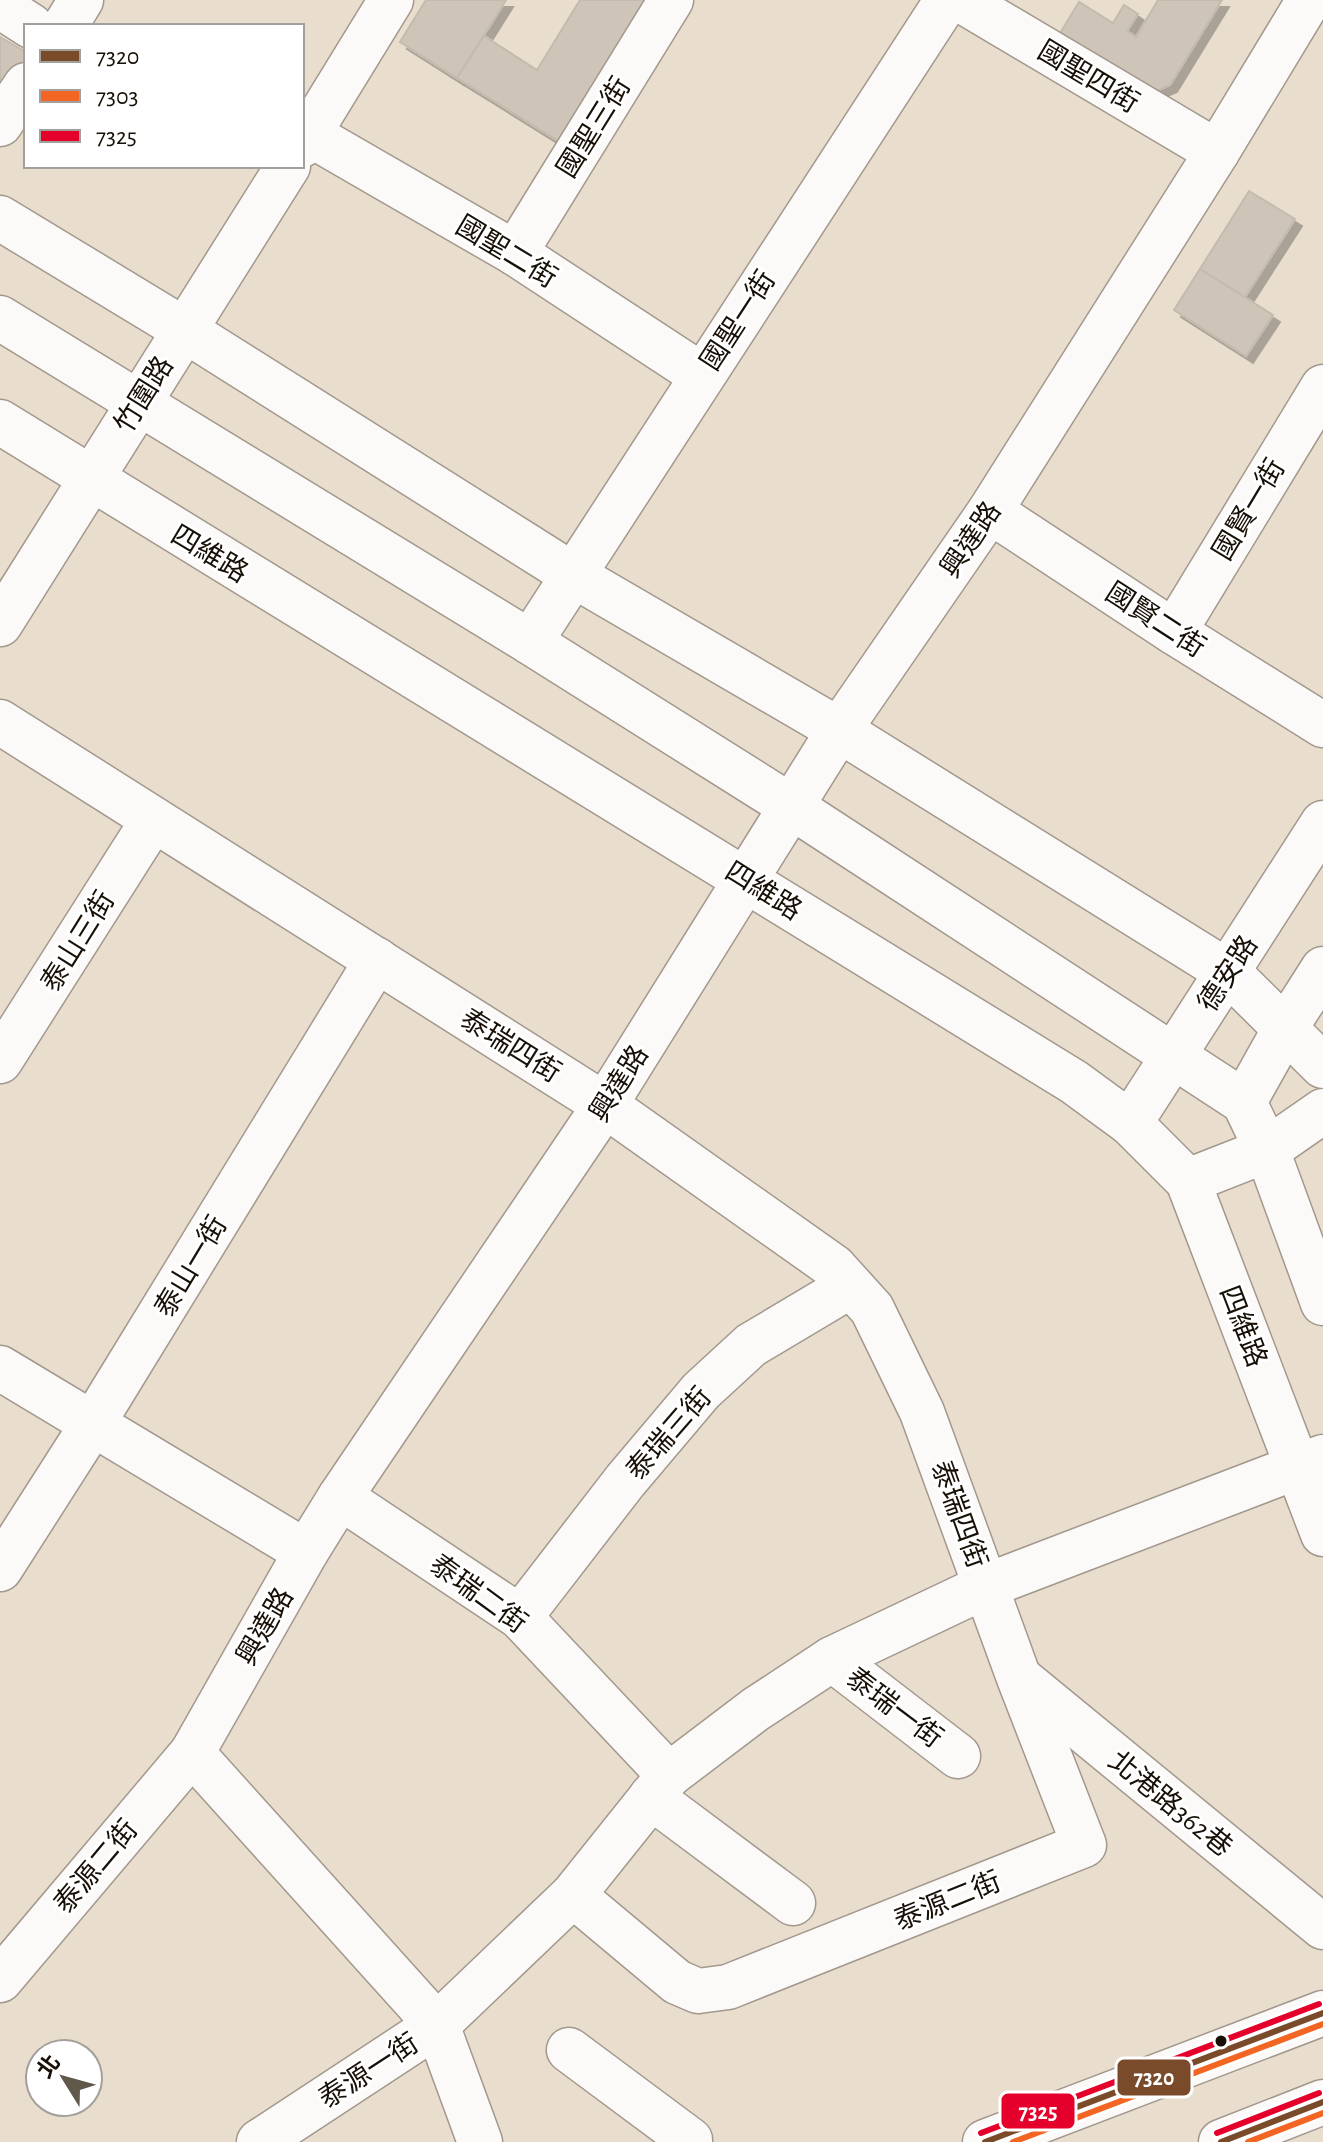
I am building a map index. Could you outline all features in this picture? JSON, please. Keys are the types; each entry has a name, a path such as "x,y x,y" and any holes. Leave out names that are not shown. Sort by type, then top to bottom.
{"street":[{"path":"66,24 81,0"},
{"name":"竹圍路","path":"304,141 391,0"},
{"name":"國聖三街","path":"515,253 671,0"},
{"name":"國聖一街","path":"530,642 947,0"},
{"name":"國聖四街","path":"961,0 1217,152"},
{"name":"興達路","path":"192,1753 340,1497 605,1105 839,730 990,511 1217,152 1309,0"},
{"path":"0,6 28,24"},
{"path":"0,124 24,88"},
{"name":"國聖二街","path":"304,150 515,253 701,375"},
{"name":"竹圍路","path":"0,624 136,403 287,168"},
{"path":"0,218 183,329 573,575 839,730 1228,972 1323,1066"},
{"path":"0,318 530,642 792,807 1244,1102 1267,1150 1323,1303"},
{"name":"國賢一街","path":"1174,632 1323,387"},
{"name":"四維路","path":"0,422 1074,1082 1130,1123 1188,1181 1311,1461 1323,1534"},
{"name":"國賢二街","path":"990,511 1323,725"},
{"name":"泰瑞四街","path":"0,722 605,1105 834,1267 872,1309 922,1412 986,1586"},
{"name":"泰山三街","path":"0,1061 153,820"},
{"name":"德安路","path":"1130,1123 1323,823"},
{"name":"泰山一街","path":"0,1569 92,1425 377,960"},
{"path":"1244,1102 1323,969"},
{"path":"1188,1181 1267,1150 1323,1111"},
{"name":"泰瑞三街","path":"520,1617 625,1481 701,1391 751,1345 850,1286"},
{"path":"0,1368 306,1552"},
{"name":"泰源一街","path":"259,2142 437,2025 573,1895 660,1786 756,1709 832,1659 986,1586 1311,1461"},
{"name":"泰瑞二街","path":"340,1497 520,1617 660,1786 793,1903"},
{"name":"泰源二街","path":"573,1895 677,1982 698,1991 728,1987 1084,1845 986,1586"},
{"name":"泰瑞一街","path":"832,1659 958,1756"},
{"name":"北港路362巷","path":"1019,1678 1323,1927"},
{"path":"192,1753 437,2025 480,2142"},
{"name":"泰源二街","path":"8,1955 192,1753"},
{"path":"985,2142 1323,2013"},
{"path":"569,2050 690,2142"},
{"path":"1221,2142 1323,2102"}],"building":[{"path":"426,0 506,0 457,78 400,42"},
{"path":"580,0 648,0 560,142 457,78 484,36 537,70"},
{"path":"1158,0 1222,0 1170,85 1156,91 1057,38 1079,2 1113,23 1124,5 1138,14 1127,31 1136,37"},
{"path":"0,37 24,51 24,63 0,101"},
{"path":"1249,191 1295,219 1245,297 1200,269"},
{"path":"1200,269 1273,315 1246,356 1174,310"}],"transit line":[{"name":"7325","path":"981,2133 1319,2004"},
{"name":"7320","path":"985,2142 1323,2013"},
{"name":"7303","path":"1013,2142 1323,2024"},
{"name":"7325","path":"1217,2133 1319,2093"},
{"name":"7320","path":"1221,2142 1323,2102"},
{"name":"7303","path":"1248,2142 1323,2113"}]}
